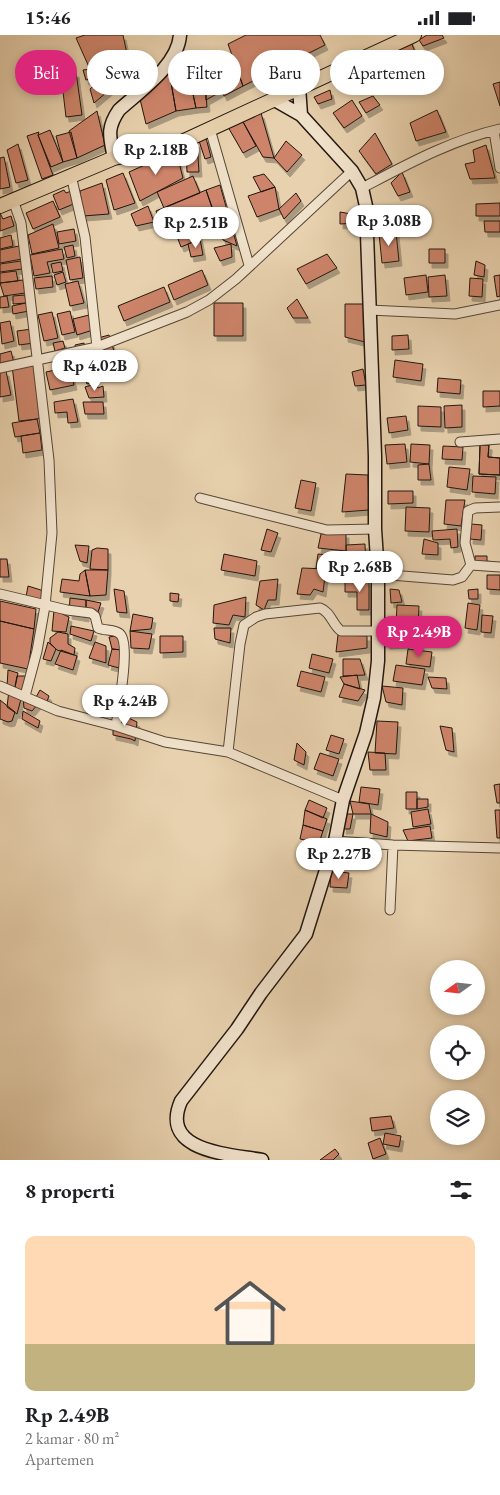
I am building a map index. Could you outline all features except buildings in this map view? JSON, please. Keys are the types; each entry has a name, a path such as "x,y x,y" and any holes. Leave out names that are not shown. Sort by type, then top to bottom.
{"main road":[{"path":"320,78 414,35"},
{"path":"6,203 114,158 171,147 282,95"}],"street":[{"path":"114,158 109,134 113,119 119,110 161,71 177,51 180,35"},
{"path":"300,95 301,115"},
{"path":"262,1160 205,1149 187,1140 181,1134 177,1124 178,1108 306,934 335,841 344,800 366,733 374,698 378,661 375,456 366,206 362,188 352,171 301,115 273,99"},
{"path":"210,129 249,265"},
{"path":"362,188 448,146 497,130 500,168"},
{"path":"0,368 97,347 201,305 223,290 352,171"},
{"path":"71,175 85,237 97,347"},
{"path":"6,203 21,223 49,460 52,533 45,606 37,651 25,697"},
{"path":"369,310 455,314 500,305"},
{"path":"460,441 500,439"},
{"path":"200,498 327,529 375,529"},
{"path":"471,565 465,543 468,511 476,508 500,507"},
{"path":"378,574 456,580 462,577 471,565"},
{"path":"471,565 500,567"},
{"path":"0,594 45,606 91,613 95,616 98,628 116,631 122,635 125,648 116,726"},
{"path":"228,752 240,644 244,625 248,621 265,614 320,608 325,610 341,631 377,631"},
{"path":"0,686 58,711 116,726 165,742 228,752 344,800"},
{"path":"335,841 393,845 500,848"},
{"path":"390,910 393,845"}]}
